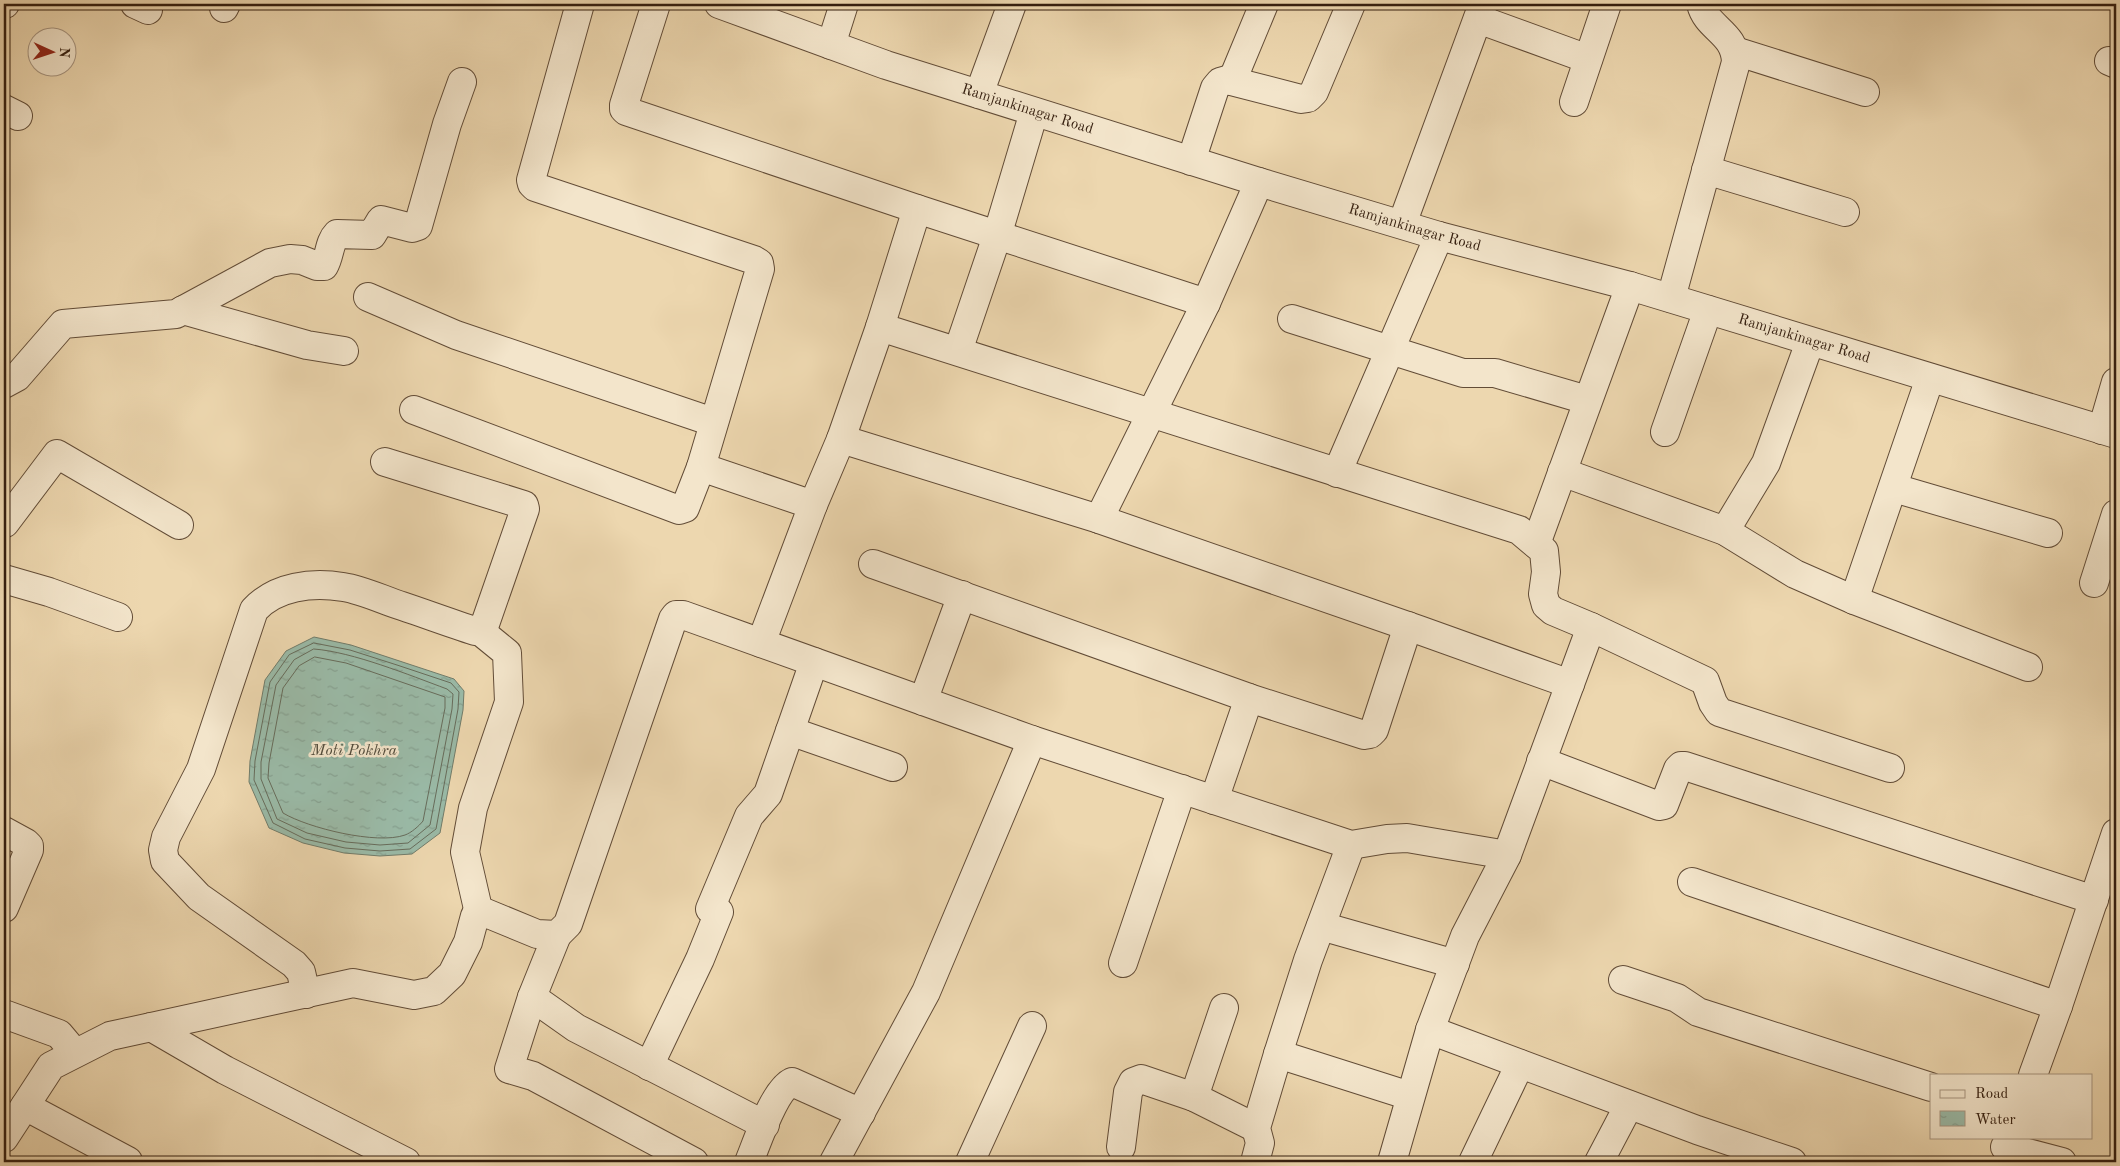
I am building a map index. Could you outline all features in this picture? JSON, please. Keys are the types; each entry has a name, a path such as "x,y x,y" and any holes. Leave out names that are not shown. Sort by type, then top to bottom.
{"street":[{"path":"414,410 679,510 685,508 700,466 760,269 759,263 535,187 532,184 531,180 580,4"},
{"path":"656,4 624,105 626,111 997,236 1206,303"},
{"name":"Ramjankinagar Road","path":"719,4 886,65 1259,182 1439,236 1671,298 2109,432"},
{"path":"832,45 844,4"},
{"path":"979,94 1012,4"},
{"path":"1232,82 1264,4"},
{"path":"1191,161 1215,88 1220,82 1227,80 1301,100 1308,98 1314,92 1351,4"},
{"path":"1574,102 1606,4"},
{"path":"1671,298 1736,62 1736,51 1727,36 1703,13 1701,4"},
{"path":"1402,224 1480,12 1588,59"},
{"path":"1736,51 1865,92"},
{"path":"4,384 17,377 63,324 176,314 270,263 296,260 324,266 328,259 332,240 337,234 372,235 381,220 412,228 418,226 447,124 462,82"},
{"path":"958,350 997,236 1034,112"},
{"path":"1706,170 1845,212"},
{"path":"1100,520 1206,303 1259,182"},
{"path":"761,643 813,505 841,439 880,327 917,209"},
{"path":"1337,473 1439,236"},
{"path":"1536,544 1630,286"},
{"path":"368,297 473,341 713,422"},
{"path":"183,310 307,345 344,351"},
{"path":"1665,432 1708,310"},
{"path":"1292,319 1463,373 1495,372 1587,400"},
{"path":"880,327 958,350 1337,473 1520,530 1544,551 1546,572 1543,594 1546,604 1554,611 1705,681 1713,703 1719,712 1890,768"},
{"path":"1725,532 1766,463 1810,342"},
{"path":"1854,600 1894,488 1930,378"},
{"path":"2109,432 2116,382"},
{"path":"841,439 1100,520 1570,684"},
{"path":"4,529 54,455 57,454 179,525"},
{"path":"385,462 524,505 525,509 484,627 480,631"},
{"path":"700,466 813,505"},
{"path":"1562,472 1725,532 1795,574 1854,600 2028,667"},
{"path":"1894,488 2048,533"},
{"path":"2094,583 2116,514"},
{"path":"873,564 1249,698 1364,735 1370,734 1374,730 1408,626"},
{"path":"4,579 49,592 118,617"},
{"path":"306,994 301,972 294,964 199,897 165,861 163,850 166,837 202,769 254,610 274,594 292,588 320,585 344,587 475,631 480,631 507,653 508,702 473,808 465,852 479,913"},
{"path":"923,701 962,595"},
{"path":"694,1162 532,1076 509,1069 532,997 557,935 568,924 676,615 683,615 1032,740 1351,845 1407,838 1507,855"},
{"path":"1392,1162 1430,1030 1465,936 1507,855 1591,627"},
{"path":"649,1066 700,959 714,910 749,816 768,794 814,662"},
{"path":"1214,800 1249,698"},
{"path":"790,731 893,767"},
{"path":"835,1162 926,992 1032,740"},
{"path":"1542,761 1659,806 1664,805 1678,769 1681,766 1685,766 2102,898"},
{"path":"1123,963 1182,789"},
{"path":"4,831 29,846 4,908"},
{"path":"2032,1074 2102,898 2115,842"},
{"path":"1255,1162 1260,1143 1256,1128 1278,1054 1308,960 1351,845"},
{"path":"1692,882 2058,1006"},
{"path":"4,1138 51,1066 110,1036 353,983 414,996 434,991 452,974 468,942 475,916 479,913 486,913 537,934 557,935"},
{"path":"1321,926 1455,964"},
{"path":"1622,980 1677,998 1698,1012 1930,1087"},
{"path":"532,997 576,1028 765,1125"},
{"path":"1194,1098 1224,1008"},
{"path":"4,1014 59,1034 75,1054"},
{"path":"970,1162 1032,1026"},
{"path":"151,1027 225,1070 406,1162"},
{"path":"1430,1030 1697,1130 1792,1162"},
{"path":"1278,1054 1410,1096"},
{"path":"1473,1162 1520,1064"},
{"path":"1120,1147 1128,1092 1133,1082 1141,1079 1194,1098 1256,1128"},
{"path":"749,1162 778,1096 792,1082 861,1113"},
{"path":"1599,1162 1630,1104"},
{"path":"25,1106 128,1161"},
{"path":"2004,1149 2062,1162"}],"water":[{"name":"Moti Pokhra","path":"314,637 351,645 454,679 464,691 463,710 440,833 412,854 380,856 344,853 303,843 269,828 249,782 250,761 265,680 286,651"}]}
